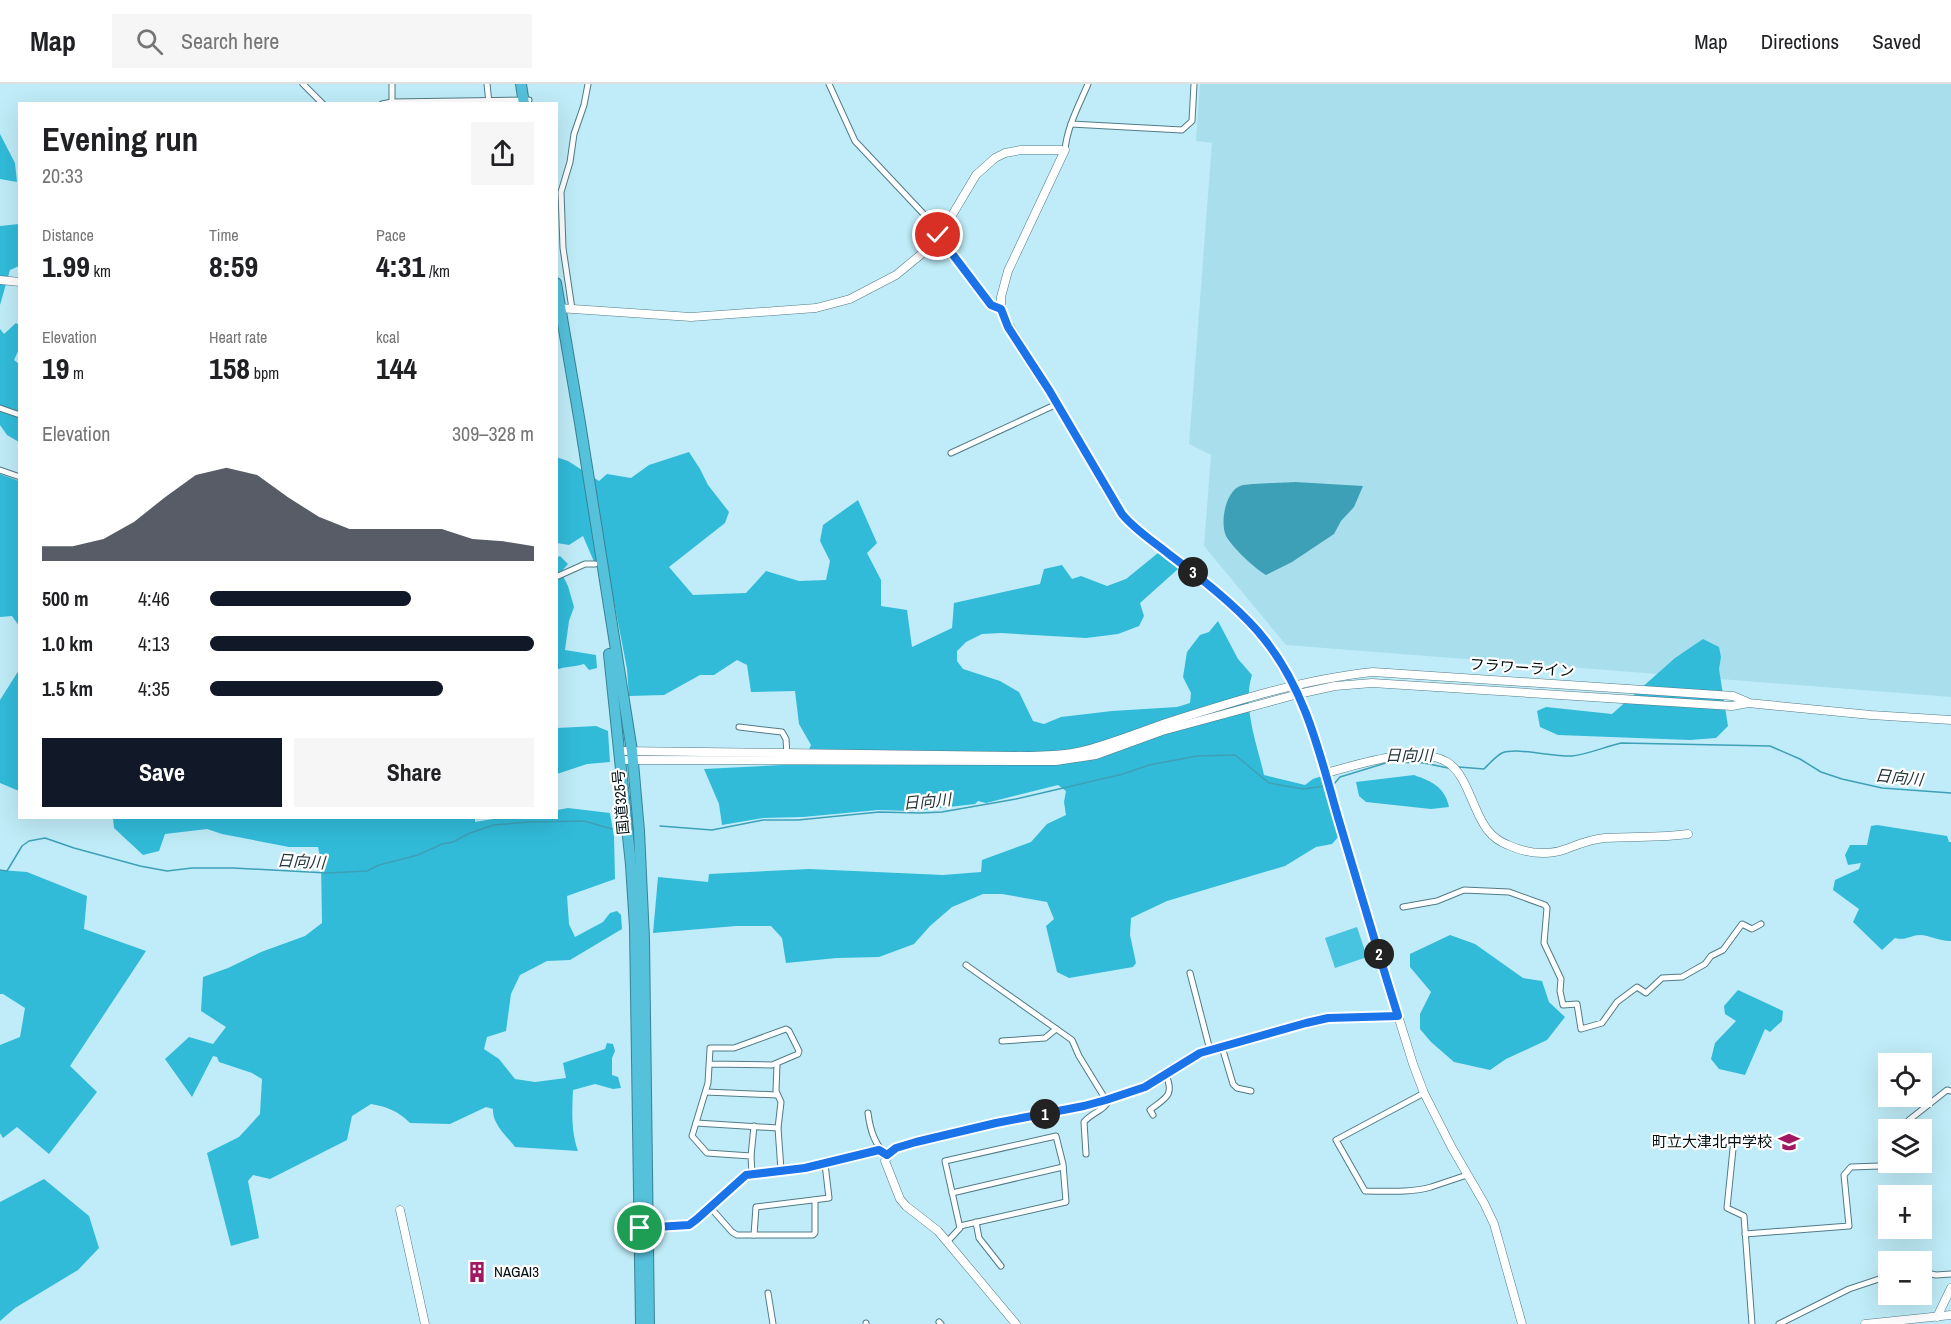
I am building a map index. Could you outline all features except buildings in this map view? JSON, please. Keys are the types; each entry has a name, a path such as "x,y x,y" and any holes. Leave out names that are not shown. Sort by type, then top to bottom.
{"highway":[{"path":"521,84 526,102"},
{"path":"526,84 526,102"},
{"name":"国道325号","path":"558,294 632,755 639,831 644,939 644,1228 641,1324"},
{"name":"国道325号","path":"561,310 608,651 631,865 649,1324"}],"street":[{"path":"303,84 321,102"},
{"path":"392,84 392,102"},
{"path":"487,84 489,102"},
{"path":"588,84 561,192 563,248 561,310 692,317 800,309 850,299 896,275 924,252 938,235 976,175 995,158 1005,153 1021,150 1065,150"},
{"path":"829,84 855,141 933,224 938,235 991,305 1001,309"},
{"path":"1088,84 1065,140 1065,150 1008,271 1002,288 1001,309 1008,327 1127,520 1246,619 1265,639 1296,690 1318,745 1413,1064 1424,1093 1494,1224 1522,1324"},
{"path":"1071,124 1182,130 1192,122 1194,84"},
{"path":"457,102 526,102"},
{"path":"0,280 18,282"},
{"path":"951,453 1057,404"},
{"path":"0,408 18,414"},
{"path":"0,470 18,476"},
{"path":"558,576 585,564 595,564"},
{"name":"フラワーライン","path":"620,756 787,756 1017,762 1070,760 1096,755 1296,690 1372,683 1732,706 1748,703 1951,720"},
{"path":"739,727 782,732 786,739 787,756"},
{"path":"1327,777 1380,758 1424,756 1447,762 1457,771 1482,824 1490,834 1508,845 1529,852 1552,853 1584,841 1604,838 1688,834"},
{"path":"1403,907 1437,901 1464,890 1509,892 1545,905 1547,908 1545,948 1561,979 1560,991 1563,1005 1577,1004 1581,1029 1602,1023 1617,1002 1637,987 1646,993 1662,978 1682,977 1706,964 1711,956 1723,950 1742,924 1752,929 1761,924"},
{"path":"966,964 1072,1040 1079,1056 1108,1099 1108,1104 1088,1116 1084,1122 1086,1154"},
{"path":"1190,973 1210,1050"},
{"path":"1016,1324 938,1231 900,1199 885,1161 887,1155 896,1148 916,1142 996,1123 1084,1106 1145,1087 1190,1058 1210,1050 1328,1018 1398,1016"},
{"path":"709,1064 770,1065 777,1064 799,1052 788,1029 734,1048 711,1048 705,1092 692,1136 707,1153 751,1156"},
{"path":"1002,1041 1045,1038 1056,1029"},
{"path":"1222,1047 1233,1084 1237,1088 1251,1091"},
{"path":"777,1064 777,1095 781,1102 778,1128 781,1170"},
{"path":"1153,1115 1150,1110 1170,1091 1166,1075"},
{"path":"1910,1119 1947,1090 1951,1091"},
{"path":"705,1092 777,1095"},
{"path":"1424,1093 1336,1140 1340,1148 1365,1191 1431,1187 1467,1175"},
{"path":"868,1113 875,1143 879,1150 887,1155"},
{"path":"696,1123 778,1128"},
{"path":"752,1173 754,1126"},
{"path":"947,1242 960,1226 945,1161 1056,1136 1063,1167 1066,1202 960,1226"},
{"path":"1734,1139 1727,1208 1744,1216 1752,1324"},
{"path":"644,1228 689,1225 741,1178 752,1173 825,1164 879,1150"},
{"path":"754,1235 756,1207 830,1196 825,1164"},
{"path":"1745,1234 1849,1226 1844,1175 1851,1167 1878,1166"},
{"path":"952,1193 1063,1167"},
{"path":"710,1207 735,1234 814,1235 815,1200"},
{"path":"400,1210 425,1324"},
{"path":"976,1222 978,1238 1001,1266"},
{"path":"1932,1274 1951,1274"},
{"path":"1779,1324 1849,1289 1878,1279"},
{"path":"1935,1320 1951,1288"},
{"path":"768,1293 773,1324"},
{"path":"1865,1324 1935,1320 1951,1315"}],"shaded area":[{"path":"1200,84 1951,84 1951,697 1286,645 1204,546 1211,455 1189,444 1212,143 1196,141"},
{"path":"0,134 15,163 17,182 0,179"},
{"path":"18,224 18,266 10,270 0,305 0,226"},
{"path":"16,323 18,324 18,351 14,360 18,363 18,441 7,435 0,425 0,329 4,334"},
{"path":"689,452 708,485 729,512 725,523 669,567 693,595 746,593 766,571 799,581 826,580 830,561 820,541 823,525 858,500 877,543 867,553 881,580 881,606 907,610 912,647 952,628 954,603 1040,584 1044,569 1062,565 1072,579 1081,576 1107,586 1126,579 1158,553 1178,569 1140,603 1144,616 1139,626 1118,634 1086,638 982,634 966,642 957,651 957,661 963,669 1000,681 1019,692 1033,721 1044,724 1061,717 1177,707 1190,703 1191,693 1183,677 1187,652 1200,635 1209,632 1218,621 1238,659 1252,675 1249,687 1250,712 1264,775 1305,785 1322,776 1340,835 1332,844 1316,847 1285,866 1167,901 1131,918 1130,935 1136,963 1133,967 1069,978 1057,972 1046,926 1054,919 1047,902 1002,894 983,894 952,907 914,944 879,957 786,963 782,938 771,926 736,926 653,933 658,877 708,882 709,874 809,869 943,875 981,872 982,860 1031,842 1047,824 1066,815 1064,802 1066,791 1058,785 986,803 978,801 975,804 914,811 878,810 763,818 722,825 719,804 704,769 802,764 811,745 799,724 795,691 751,692 747,665 737,660 714,675 700,675 664,695 629,696 627,669 612,591 595,564 583,536 569,545 558,543 558,458 568,461 599,481 607,474 631,478 649,465"},
{"path":"0,474 18,481 18,625 12,616 0,617"},
{"path":"1295,482 1363,486 1354,507 1341,521 1334,534 1292,562 1266,575 1244,557 1226,536 1224,516 1227,501 1235,489 1240,486"},
{"path":"560,556 568,564 561,572 574,607 569,621 565,650 596,655 597,668 589,670 584,664 558,669 558,557"},
{"path":"1703,639 1719,647 1721,657 1719,669 1728,726 1716,738 1690,740 1558,735 1540,727 1537,711 1546,707 1612,714 1675,658"},
{"path":"18,672 18,791 0,783 0,700"},
{"path":"596,726 608,731 610,762 587,764 558,774 558,728"},
{"path":"1414,775 1441,790 1449,807 1431,809 1366,802 1359,796 1356,782"},
{"path":"568,808 610,813 614,837 615,879 567,896 569,924 575,937 603,922 610,913 617,911 621,915 622,929 570,960 547,961 520,975 511,994 506,1031 487,1037 484,1049 499,1059 515,1079 535,1082 566,1078 563,1063 605,1049 607,1043 613,1044 615,1051 612,1058 612,1075 618,1077 621,1088 613,1089 595,1084 573,1090 573,1128 578,1151 515,1147 497,1125 493,1109 486,1107 450,1124 410,1123 392,1110 371,1104 352,1116 347,1140 270,1179 253,1175 248,1181 259,1238 231,1246 207,1153 239,1137 260,1114 262,1079 252,1073 219,1062 217,1057 213,1056 192,1097 165,1059 189,1037 213,1044 226,1027 201,1011 203,977 305,936 322,923 321,861 318,847 289,847 207,829 165,834 159,851 143,855 114,828 113,819 475,819 475,822 493,819 558,819 558,810"},
{"path":"1871,826 1947,836 1951,842 1951,941 1920,935 1902,939 1895,938 1882,950 1853,922 1859,909 1833,890 1835,880 1859,869 1861,863 1848,865 1845,855 1850,845 1867,845"},
{"path":"0,870 27,872 87,896 84,929 146,951 70,1066 97,1092 49,1154 17,1127 3,1138 0,1133 0,1045 20,1037 25,1008 0,994"},
{"path":"1357,927 1367,957 1335,968 1325,938"},
{"path":"1450,935 1475,944 1523,978 1542,981 1549,1002 1565,1017 1547,1040 1506,1059 1490,1070 1454,1062 1431,1042 1420,1029 1420,1014 1431,992 1410,967 1410,954"},
{"path":"1738,990 1783,1011 1782,1021 1770,1032 1765,1029 1745,1075 1719,1069 1711,1059 1715,1043 1736,1021 1725,1014 1724,1006"},
{"path":"44,1179 89,1216 99,1248 78,1270 15,1308 0,1321 0,1202"}],"waterway":[{"name":"日向川","path":"1459,767 1484,769 1500,754 1509,751 1572,756 1621,743 1770,746 1800,759 1821,772 1842,779 1882,788 1951,793"},
{"name":"日向川","path":"660,826 712,830 763,820 798,820 879,812 942,812 1016,799 1123,774 1149,765 1197,756 1235,755 1269,783 1303,789 1326,786"},
{"name":"日向川","path":"1334,784 1340,777 1389,762 1424,763 1448,768"},
{"name":"日向川","path":"0,870 7,871 22,846 29,841 45,838 140,866 167,871 192,868 233,868 327,873 367,871 379,865 418,855 494,825 584,821 612,829"}],"place":[{"name":"町立大津北中学校","path":"1789,1142"},
{"name":"NAGAI3","path":"477,1272"}],"route":[{"path":"640,1228 689,1225 741,1178 752,1173 805,1168 879,1150 887,1155 896,1148 916,1142 996,1123 1084,1106 1145,1087 1200,1053 1306,1023 1328,1018 1398,1016 1318,745 1298,694 1279,661 1265,639 1230,604 1132,526 1122,514 1049,390 1008,327 1001,309 991,305 938,235"}]}
